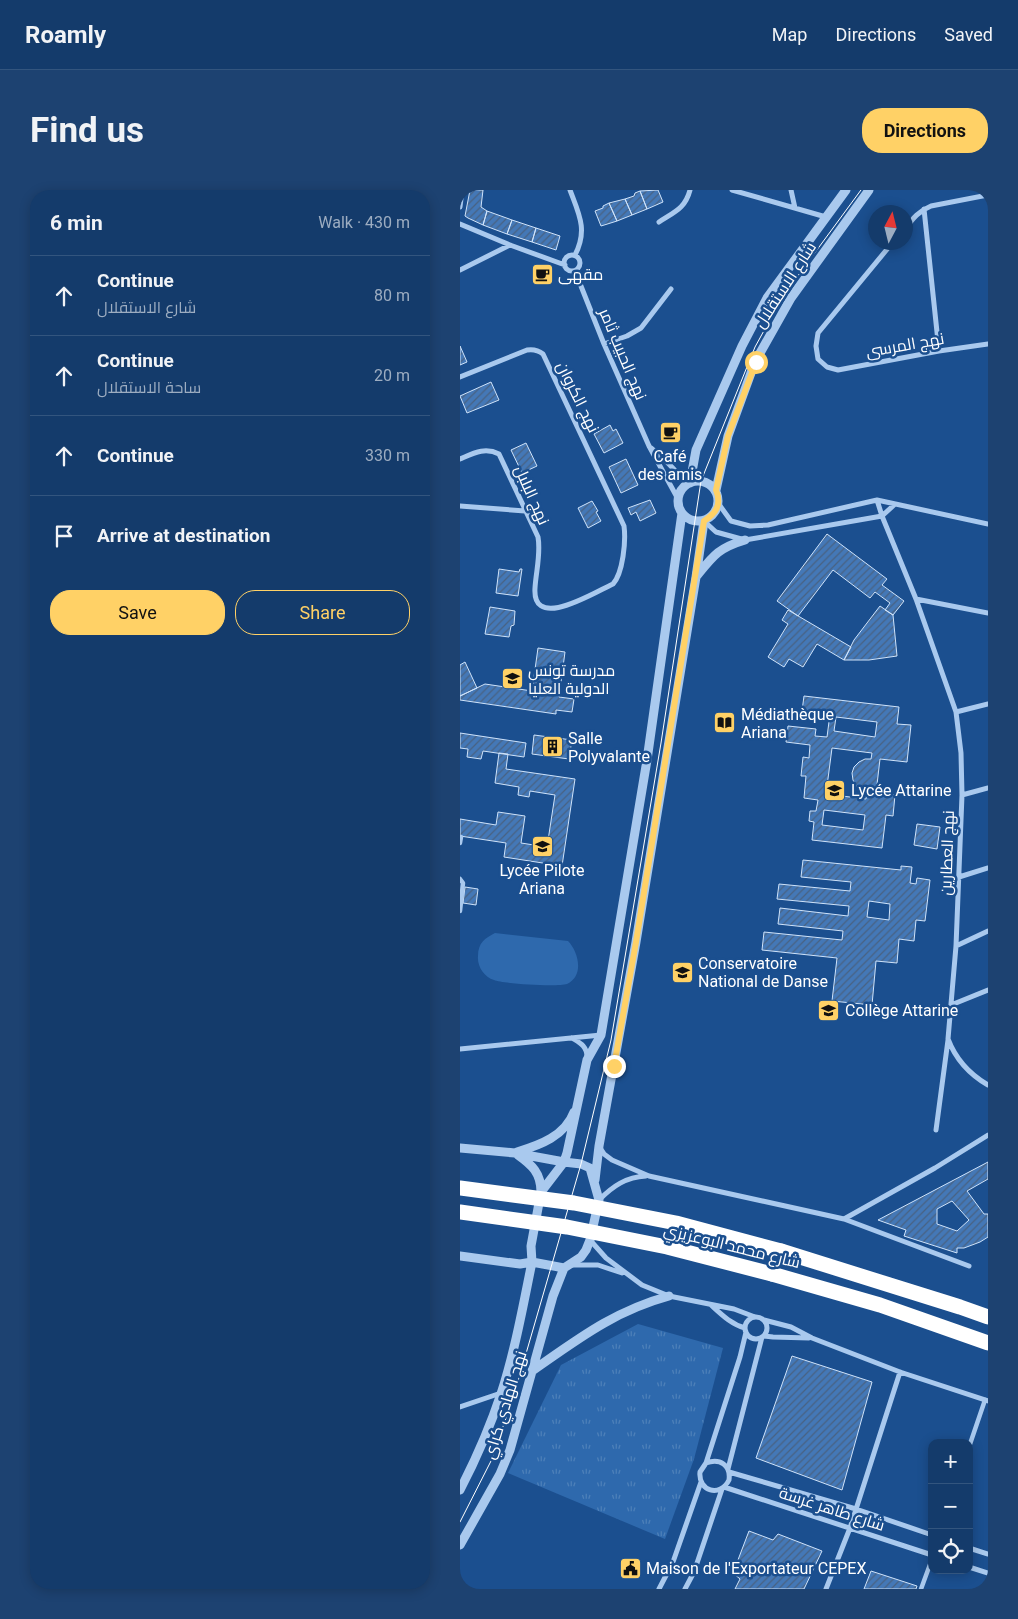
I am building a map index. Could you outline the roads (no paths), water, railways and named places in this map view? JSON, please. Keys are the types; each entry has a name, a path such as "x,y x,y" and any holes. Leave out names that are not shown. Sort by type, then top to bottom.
{"highway":[{"name":"شارع محمد البوعزيزي","path":"460,1188 574,1203 676,1222 781,1252 988,1317"},
{"name":"شارع محمد البوعزيزي","path":"464,1213 567,1227 667,1247 772,1274 880,1305 988,1343"},
{"path":"960,1307 988,1310"}],"street":[{"path":"460,207 462,190"},
{"path":"570,190 582,222 583,236 575,255"},
{"path":"659,222 683,206 690,190"},
{"path":"732,190 826,218"},
{"path":"791,190 795,208"},
{"name":"شارع الاستقلال","path":"689,483 696,450 742,346 767,298 846,190"},
{"name":"شارع الاستقلال","path":"716,490 728,436 756,362 791,298 869,190"},
{"path":"913,219 924,209 988,195"},
{"path":"924,209 939,351"},
{"path":"460,224 565,265 570,271 575,271 579,268 581,262 575,255 570,255 565,260 565,265"},
{"path":"460,270 510,245"},
{"name":"نهج المرسى","path":"887,250 818,333 816,346 818,360 827,367 838,370 988,344"},
{"name":"نهج الحبيب ثامر","path":"575,271 604,344 649,446 678,499"},
{"path":"604,344 627,336 641,328 671,289"},
{"name":"نهج الكروان","path":"460,377 527,350 539,351 543,354 621,517 625,534"},
{"name":"نهج الحبيب ثامر","path":"649,446 689,483"},
{"name":"نهج البلبل","path":"460,458 485,450 492,450 500,454 538,537 540,546 534,590 541,606 548,609 557,608 613,584 618,579 620,572 625,534"},
{"path":"587,1060 601,1035 646,767 682,513 678,499 681,490 689,483 701,481 716,490 718,503 714,514 704,521"},
{"path":"718,503 731,521 750,526 768,525 877,500 988,524"},
{"name":"نهج العطارين","path":"877,500 916,599 956,712 961,753 960,877 956,946 948,1039 936,1130"},
{"path":"696,577 718,552 727,546 745,540 882,516 894,505"},
{"path":"460,506 525,510"},
{"path":"682,513 690,520 704,521 716,532 745,540"},
{"name":"نهج الهادي كراي","path":"594,1180 636,942 704,521"},
{"path":"916,599 988,613"},
{"path":"956,712 988,704"},
{"path":"962,795 988,788"},
{"path":"460,843 461,838"},
{"path":"960,877 988,868"},
{"path":"460,879 463,883 460,911"},
{"path":"956,946 988,931"},
{"path":"951,1005 988,990"},
{"path":"460,1049 601,1035"},
{"path":"542,1192 564,1162 587,1060 587,1051 582,1044 571,1038"},
{"path":"948,1039 952,1052 961,1063 977,1078 988,1085"},
{"path":"515,1153 552,1138 572,1118 579,1100"},
{"path":"844,1219 935,1168 988,1134"},
{"path":"599,1146 604,1154 612,1160 649,1176 844,1219 969,1266"},
{"path":"460,1148 515,1153 564,1162"},
{"path":"515,1153 534,1170 541,1180 542,1192 531,1246 532,1262"},
{"name":"نهج الهادي كراي","path":"460,1545 500,1474 510,1450 553,1296 567,1266 581,1257 590,1240 599,1200 590,1168 581,1164 564,1162"},
{"path":"599,1200 612,1187 622,1181 649,1176"},
{"path":"590,1240 606,1258 627,1275 642,1285 669,1296 734,1309 791,1327 812,1338 900,1372 986,1400 972,1439"},
{"path":"460,1256 520,1264 532,1262 567,1266 598,1265 627,1275"},
{"name":"نهج الهادي كراي","path":"460,1490 479,1453 501,1394 532,1262"},
{"path":"532,1371 589,1330 645,1302 669,1296"},
{"path":"711,1305 727,1320 745,1330 748,1336 753,1338 758,1339 763,1336 812,1338"},
{"path":"659,1589 673,1562 701,1482 700,1472 706,1463 740,1357 748,1320 755,1317"},
{"path":"685,1589 694,1572 723,1488 729,1480 729,1470 763,1336 767,1329 764,1320"},
{"path":"826,1589 850,1528 900,1372"},
{"path":"460,1407 501,1394"},
{"path":"706,1463 719,1461 729,1470"},
{"name":"شارع طاهر غرسة","path":"729,1470 928,1534"},
{"path":"701,1482 710,1490 716,1491 723,1488"},
{"name":"شارع طاهر غرسة","path":"723,1488 850,1528 928,1556"},
{"path":"973,1549 988,1554"},
{"path":"973,1568 988,1573"},
{"path":"921,1589 928,1569"}],"tram line":[{"path":"460,1522 491,1461 514,1395 581,1164 611,1040 661,743 701,481 755,347 783,296 861,190"}],"place":[{"name":"مقهى","path":"542,274"},
{"name":"Café des amis","path":"670,432"},
{"name":"مدرسة تونس الدولية العليا","path":"512,679"},
{"name":"Médiathèque Ariana","path":"725,723"},
{"name":"Salle Polyvalante","path":"552,747"},
{"name":"Lycée Attarine","path":"835,790"},
{"name":"Lycée Pilote Ariana","path":"542,846"},
{"name":"Conservatoire National de Danse","path":"682,972"},
{"name":"Collège Attarine","path":"829,1010"},
{"name":"Maison de l'Exportateur CEPEX","path":"630,1568"}]}
